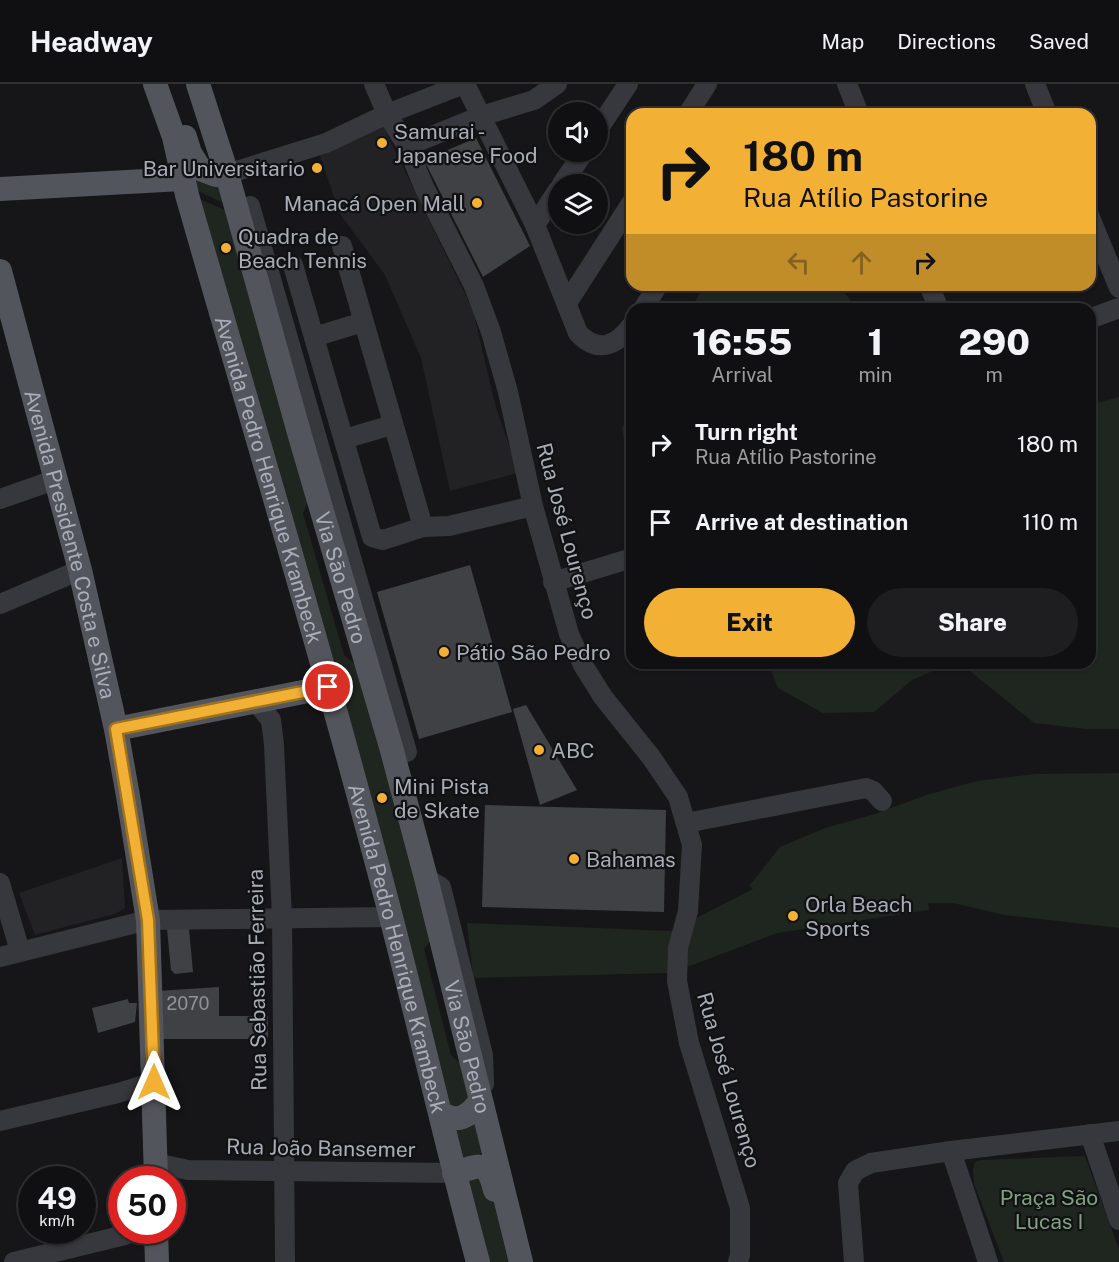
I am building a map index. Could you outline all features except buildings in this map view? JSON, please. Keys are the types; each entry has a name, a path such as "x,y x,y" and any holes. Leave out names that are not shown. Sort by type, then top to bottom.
{"main road":[{"name":"Avenida Pedro Henrique Krambeck","path":"155,84 174,137 182,179 328,687 391,917 478,1262"},
{"path":"168,84 190,153 197,166 208,173 227,174 198,84"},
{"path":"187,84 192,99 208,115"},
{"name":"Via São Pedro","path":"227,174 303,447 391,747 426,878 521,1262"},
{"path":"0,189 182,179"},
{"name":"Avenida Presidente Costa e Silva","path":"0,271 54,480 80,570 116,729 148,920 154,1110 159,1166"},
{"path":"116,729 328,687"},
{"path":"440,1112 446,1117 459,1119 473,1112 480,1101"},
{"path":"454,1173 480,1165 491,1174 514,1262"}],"street":[{"name":"Rua José Lourenço","path":"374,84 387,114 407,146 424,187 474,286 491,332 508,392 532,506 569,634 583,664 603,697 651,757 678,797 692,845 688,911 678,948 677,981 688,1043 740,1208 738,1262"},
{"path":"227,174 326,143 387,114 464,84 535,225 578,333 584,339 597,345 608,346 626,331"},
{"path":"407,146 481,116 534,100 557,84"},
{"path":"608,114 628,84"},
{"path":"692,108 707,84"},
{"path":"847,84 857,108"},
{"path":"1035,84 1045,108"},
{"path":"535,225 548,205"},
{"path":"250,206 408,752"},
{"path":"567,303 626,211"},
{"path":"1096,232 1119,288"},
{"path":"342,246 423,527"},
{"path":"292,265 372,537 383,540 423,527 437,528 459,524 532,506"},
{"path":"1096,316 1119,308"},
{"path":"314,337 363,322"},
{"path":"344,439 392,425"},
{"path":"0,499 54,480"},
{"path":"553,582 626,560"},
{"path":"0,604 80,570"},
{"name":"Rua Sebastião Ferreira","path":"256,702 268,714 273,728 282,918 285,1262"},
{"path":"686,823 866,788 873,791 882,801"},
{"path":"0,883 20,951"},
{"path":"0,957 148,920 391,917"},
{"path":"0,1121 118,1093 154,1082"},
{"path":"118,1093 138,1099 154,1110"},
{"path":"854,1261 848,1183 855,1171 872,1163 951,1151 1119,1131"},
{"path":"1090,1134 1119,1220"},
{"path":"951,1151 988,1262"},
{"name":"Rua João Bansemer","path":"186,1170 454,1173"},
{"path":"14,1262 108,1238"}],"shaded area":[{"path":"383,126 473,310 495,404 518,473 450,491 421,358 385,275 340,214 320,156"},
{"path":"122,858 125,908 115,914 35,935 19,893"}],"green space":[{"path":"195,171 217,181 223,203 194,189"},
{"path":"197,198 225,210 309,500 303,513 344,655 356,665 431,940 424,949 451,1055 464,1067 469,1103 454,1107 446,1100 444,1093 447,1091 444,1088"},
{"path":"701,291 844,291 852,303 694,303"},
{"path":"1119,397 1119,729 1085,729 1034,723 967,669 1096,669 1096,403"},
{"path":"626,418 626,454 622,428"},
{"path":"770,669 937,669 912,680 874,712 823,713 778,688"},
{"path":"1119,773 1119,928 1004,915 953,903 928,903 929,910 777,933 671,973 473,978 467,923 671,931 753,889 749,886 780,847 825,828 977,781 1035,774"},
{"path":"478,1122 486,1152 460,1159 452,1129"},
{"name":"Praça São Lucas I","path":"1085,1156 1119,1249 1119,1262 1004,1262 974,1184 975,1162"},
{"path":"487,1176 509,1262 490,1262 470,1185 469,1177"}],"place":[{"name":"Samurai - Japanese Food","path":"382,143"},
{"name":"Bar Universitario","path":"317,168"},
{"name":"Manacá Open Mall","path":"477,203"},
{"name":"Quadra de Beach Tennis","path":"226,248"},
{"name":"Pátio São Pedro","path":"444,652"},
{"name":"ABC","path":"539,750"},
{"name":"Mini Pista de Skate","path":"382,798"},
{"name":"Bahamas","path":"574,859"},
{"name":"Orla Beach Sports","path":"793,916"}],"route":[{"path":"154,1082 148,920 116,729 328,687"}]}
